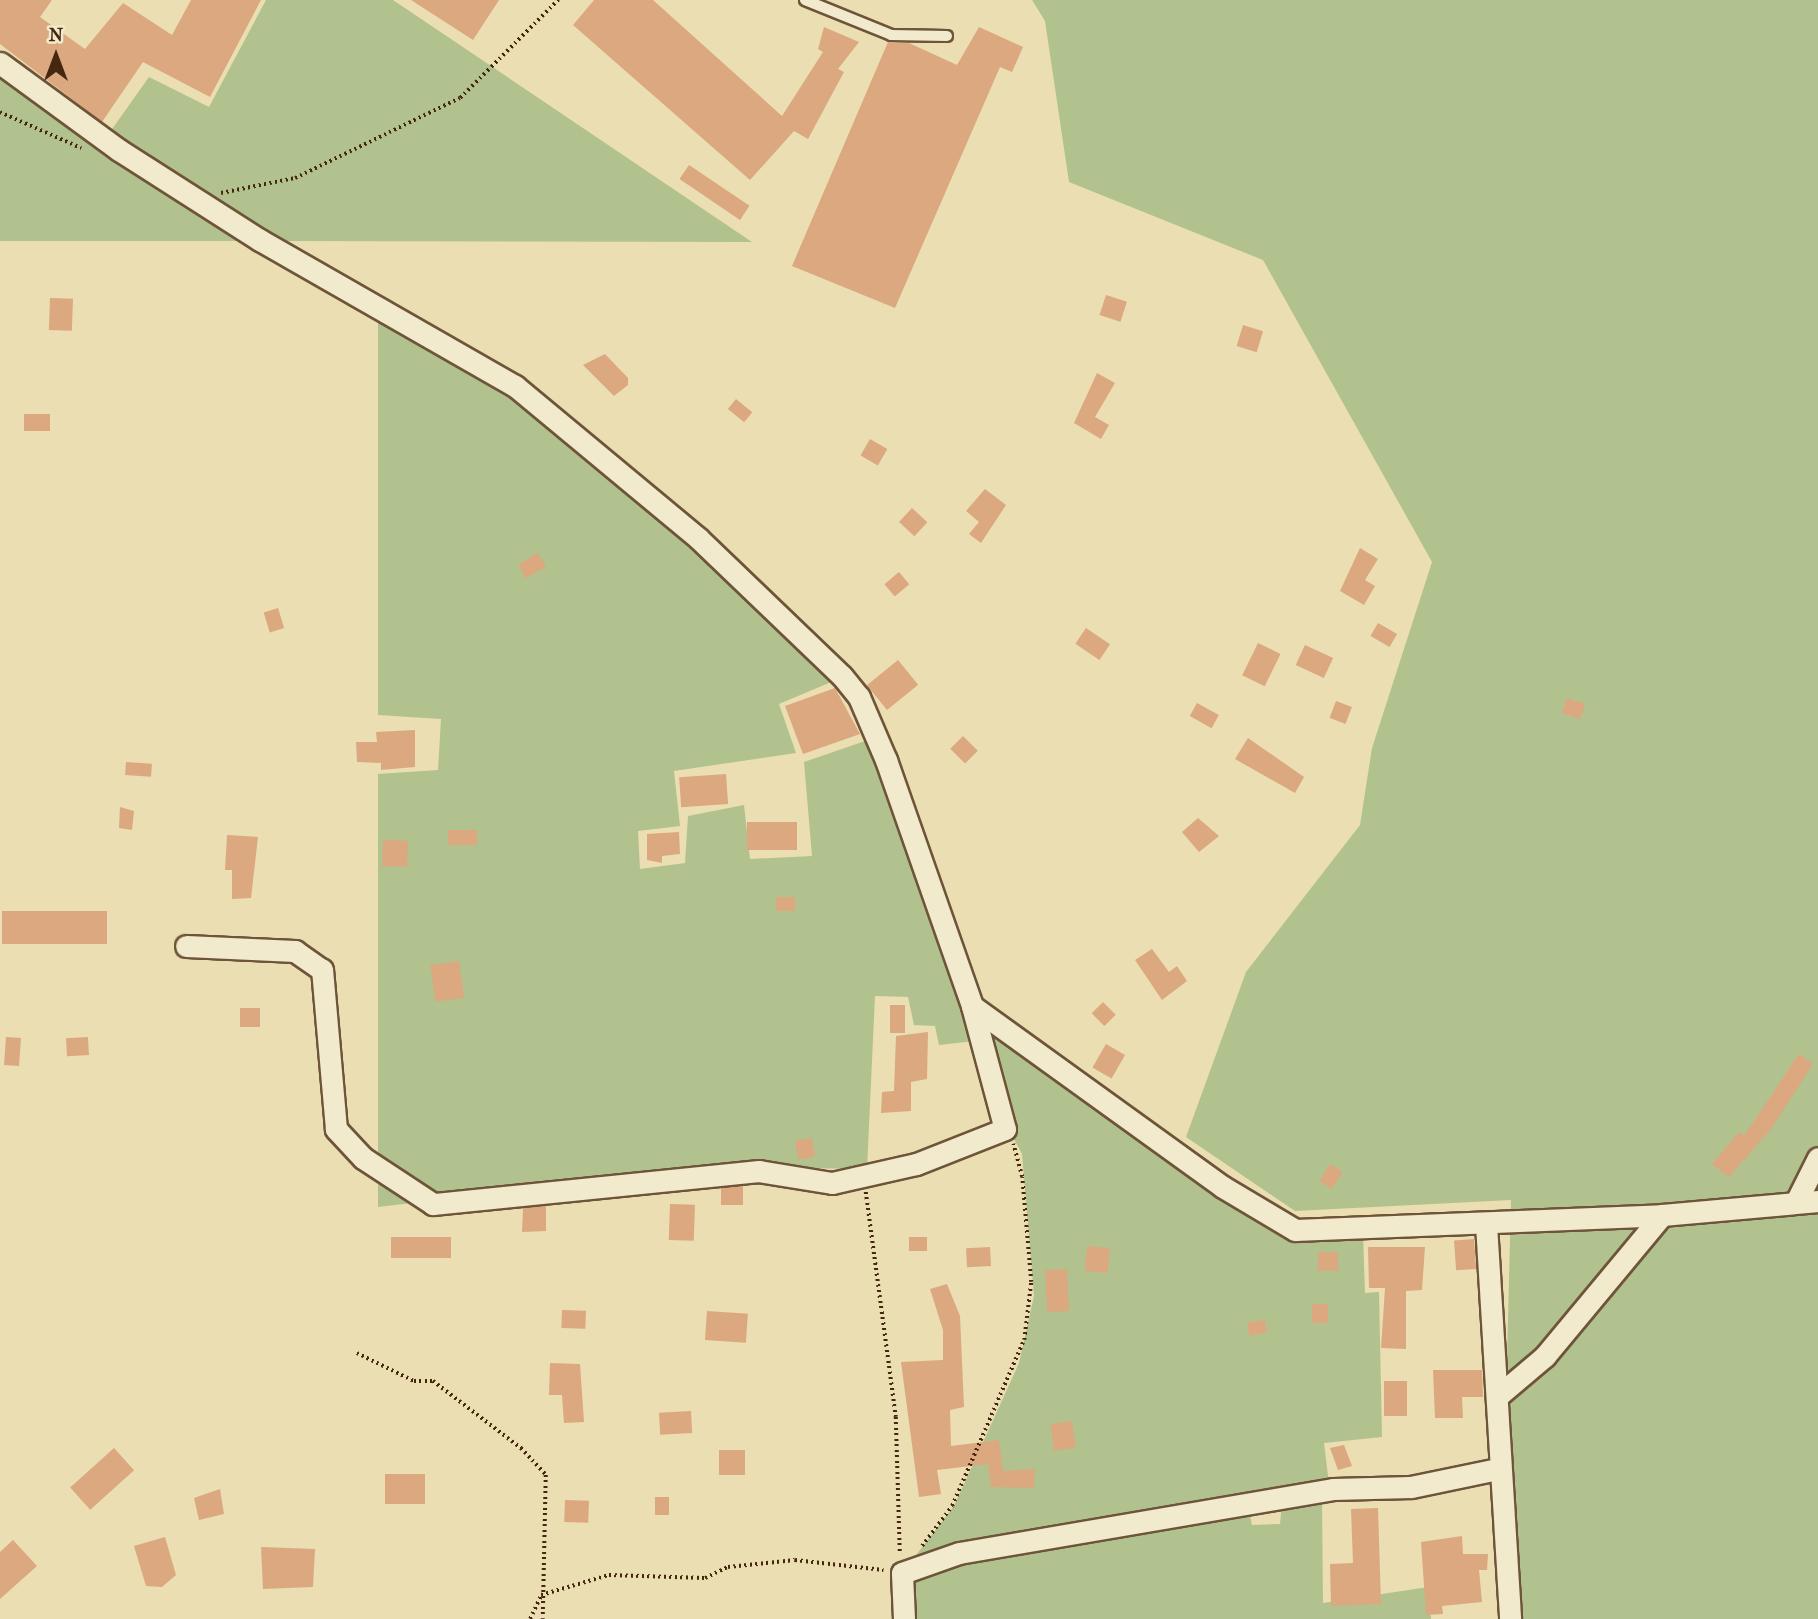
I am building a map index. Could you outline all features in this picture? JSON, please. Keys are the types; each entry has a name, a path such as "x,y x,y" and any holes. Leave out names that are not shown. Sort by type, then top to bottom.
{"street":[{"path":"0,62 119,150 515,386 689,529 842,676 859,697 886,760 972,1006 1005,1129 864,1177 832,1183 759,1171 433,1204 363,1158 336,1129 322,970 295,951 186,946"},
{"path":"972,1006 1223,1187 1295,1230 1662,1215 1818,1201"},
{"path":"1796,1202 1818,1158"},
{"path":"1499,1395 1545,1356 1662,1215"},
{"path":"1486,1224 1499,1395 1498,1469 1510,1619"},
{"path":"904,1619 902,1573 959,1553 1334,1489 1411,1487 1498,1469"}],"lane":[{"path":"805,0 891,35 947,36"}],"path":[{"path":"197,198 295,178 460,98 558,0"},
{"path":"0,112 86,150"},
{"path":"902,1573 952,1506 1024,1340 1031,1282 1022,1177 1019,1154 1005,1129"},
{"path":"864,1177 895,1417 895,1512 902,1573"},
{"path":"357,1353 414,1381 433,1381 521,1448 546,1475 541,1595 543,1619"},
{"path":"530,1619 541,1595 609,1574 705,1578 728,1567 795,1560 902,1573"}],"green space":[{"path":"266,0 393,0 752,242 274,241 110,132 149,77 209,107"},
{"path":"1032,0 1818,0 1818,1619 1519,1619 1506,1399 1511,1200 1295,1211 1186,1137 1246,972 1360,825 1372,748 1432,562 1263,260 1069,182 1045,21"},
{"path":"0,73 250,241 0,241"},
{"path":"378,316 475,370 563,432 836,680 779,704 796,753 674,771 680,826 638,831 640,869 685,863 688,816 744,805 750,859 812,856 804,762 868,740 974,1041 939,1045 935,1026 914,1025 908,997 875,996 867,1169 718,1167 378,1207 378,774 438,770 441,719 378,715"},
{"path":"973,1008 1294,1236 1363,1234 1365,1293 1379,1292 1382,1437 1324,1443 1329,1484 903,1572 954,1506 1019,1363 1034,1296 1022,1154 1008,1128"},
{"path":"1322,1498 1323,1603 1428,1587 1431,1619 908,1619 906,1575 1249,1511 1252,1525 1280,1524 1282,1503"}],"building":[{"path":"0,0 52,0 40,17 85,49 123,3 172,35 191,0 261,0 210,97 143,62 102,122 0,44"},
{"path":"411,0 499,0 473,40"},
{"path":"594,0 653,0 782,116 823,52 818,49 824,27 859,42 838,69 844,72 808,139 794,131 750,180 573,25"},
{"path":"979,27 1023,47 1012,72 1000,67 895,308 792,266 888,42 909,43 957,65"},
{"path":"689,165 750,206 740,220 679,179"},
{"path":"1106,295 1127,302 1120,322 1100,315"},
{"path":"50,298 73,299 72,331 49,330"},
{"path":"1243,325 1263,331 1257,352 1237,346"},
{"path":"605,354 628,378 628,385 614,396 583,365"},
{"path":"1097,373 1115,383 1095,417 1109,425 1101,439 1074,423"},
{"path":"736,399 752,412 744,422 728,409"},
{"path":"24,414 50,414 50,431 24,431"},
{"path":"870,439 887,449 878,465 860,455"},
{"path":"985,489 1006,505 981,543 969,534 979,522 966,511"},
{"path":"912,508 927,522 914,536 899,522"},
{"path":"1360,548 1378,559 1365,580 1375,586 1364,605 1340,591"},
{"path":"538,553 546,567 526,578 518,564"},
{"path":"899,572 909,584 895,596 884,584"},
{"path":"278,608 284,628 270,632 264,612"},
{"path":"1378,623 1397,634 1390,647 1370,636"},
{"path":"1086,628 1110,644 1099,660 1075,644"},
{"path":"1258,643 1280,654 1265,686 1242,675"},
{"path":"1305,645 1333,658 1324,678 1296,665"},
{"path":"898,660 918,685 887,710 867,685"},
{"path":"835,688 860,734 803,754 785,706"},
{"path":"1567,698 1585,704 1580,719 1562,713"},
{"path":"1336,701 1352,707 1345,724 1330,718"},
{"path":"1197,703 1219,715 1212,728 1190,716"},
{"path":"415,730 415,767 381,770 381,763 357,762 356,742 377,742 376,732"},
{"path":"963,736 978,751 965,764 950,749"},
{"path":"1248,738 1304,777 1295,793 1235,759"},
{"path":"126,762 152,764 151,777 125,775"},
{"path":"726,774 728,804 681,807 679,777"},
{"path":"120,807 134,811 132,830 119,828"},
{"path":"1198,818 1219,836 1199,852 1182,832"},
{"path":"747,822 797,822 797,850 747,850"},
{"path":"448,830 477,830 477,845 448,845"},
{"path":"679,832 680,854 662,856 662,863 647,860 647,834"},
{"path":"227,835 258,837 251,898 232,899 232,870 225,870"},
{"path":"383,840 408,841 407,867 382,866"},
{"path":"776,897 795,897 795,911 776,911"},
{"path":"2,911 107,911 107,944 2,944"},
{"path":"1152,949 1169,972 1177,966 1187,981 1162,1000 1135,960"},
{"path":"459,961 464,998 435,1002 430,965"},
{"path":"1103,1002 1116,1015 1104,1026 1092,1013"},
{"path":"890,1005 905,1005 905,1033 890,1033"},
{"path":"240,1008 260,1008 260,1027 240,1027"},
{"path":"928,1032 927,1079 911,1082 911,1111 881,1113 882,1092 894,1091 896,1036"},
{"path":"6,1037 21,1038 19,1066 4,1065"},
{"path":"88,1037 89,1055 67,1056 66,1038"},
{"path":"1106,1044 1125,1055 1112,1078 1092,1067"},
{"path":"1799,1054 1813,1064 1771,1129 1729,1177 1712,1164 1739,1132 1744,1136"},
{"path":"812,1138 815,1157 798,1159 795,1141"},
{"path":"1330,1164 1343,1172 1332,1189 1319,1181"},
{"path":"721,1186 743,1186 743,1205 721,1205"},
{"path":"670,1204 695,1205 694,1241 669,1240"},
{"path":"546,1206 546,1231 522,1232 523,1208"},
{"path":"391,1237 451,1237 451,1258 391,1258"},
{"path":"909,1237 927,1237 927,1251 909,1251"},
{"path":"1474,1239 1476,1269 1456,1270 1454,1240"},
{"path":"1087,1246 1110,1248 1108,1273 1085,1271"},
{"path":"990,1247 991,1266 967,1267 966,1248"},
{"path":"1368,1247 1425,1247 1422,1290 1406,1291 1406,1349 1381,1348 1385,1288 1369,1288"},
{"path":"1318,1252 1338,1252 1338,1271 1318,1271"},
{"path":"1067,1269 1069,1311 1047,1312 1045,1270"},
{"path":"947,1284 960,1316 964,1407 950,1410 951,1446 999,1440 1003,1471 1035,1469 1034,1488 991,1487 988,1464 937,1470 941,1494 919,1497 901,1362 943,1360 943,1330 930,1289"},
{"path":"1312,1304 1328,1304 1328,1323 1312,1323"},
{"path":"562,1310 586,1311 585,1329 561,1328"},
{"path":"707,1311 748,1314 746,1343 705,1340"},
{"path":"1265,1320 1267,1333 1249,1336 1247,1323"},
{"path":"550,1363 580,1364 584,1422 564,1423 562,1395 549,1395"},
{"path":"1433,1370 1482,1370 1483,1397 1462,1397 1463,1418 1435,1418"},
{"path":"1384,1381 1407,1381 1407,1416 1384,1416"},
{"path":"691,1411 692,1433 660,1435 659,1413"},
{"path":"1072,1421 1076,1448 1054,1451 1050,1424"},
{"path":"1344,1445 1352,1466 1338,1470 1330,1448"},
{"path":"114,1448 134,1470 90,1510 70,1487"},
{"path":"719,1450 745,1450 745,1475 719,1475"},
{"path":"385,1474 425,1474 425,1504 385,1504"},
{"path":"220,1489 224,1514 199,1520 194,1498"},
{"path":"655,1497 669,1497 669,1515 655,1515"},
{"path":"565,1500 589,1501 588,1523 564,1522"},
{"path":"1378,1508 1381,1604 1331,1606 1330,1564 1353,1563 1351,1509"},
{"path":"1462,1536 1463,1554 1488,1554 1487,1570 1479,1570 1482,1602 1442,1606 1443,1614 1426,1615 1421,1542"},
{"path":"165,1537 176,1575 162,1587 146,1586 134,1546"},
{"path":"13,1540 37,1566 0,1599 0,1552"},
{"path":"261,1547 315,1549 313,1587 263,1589"}]}
